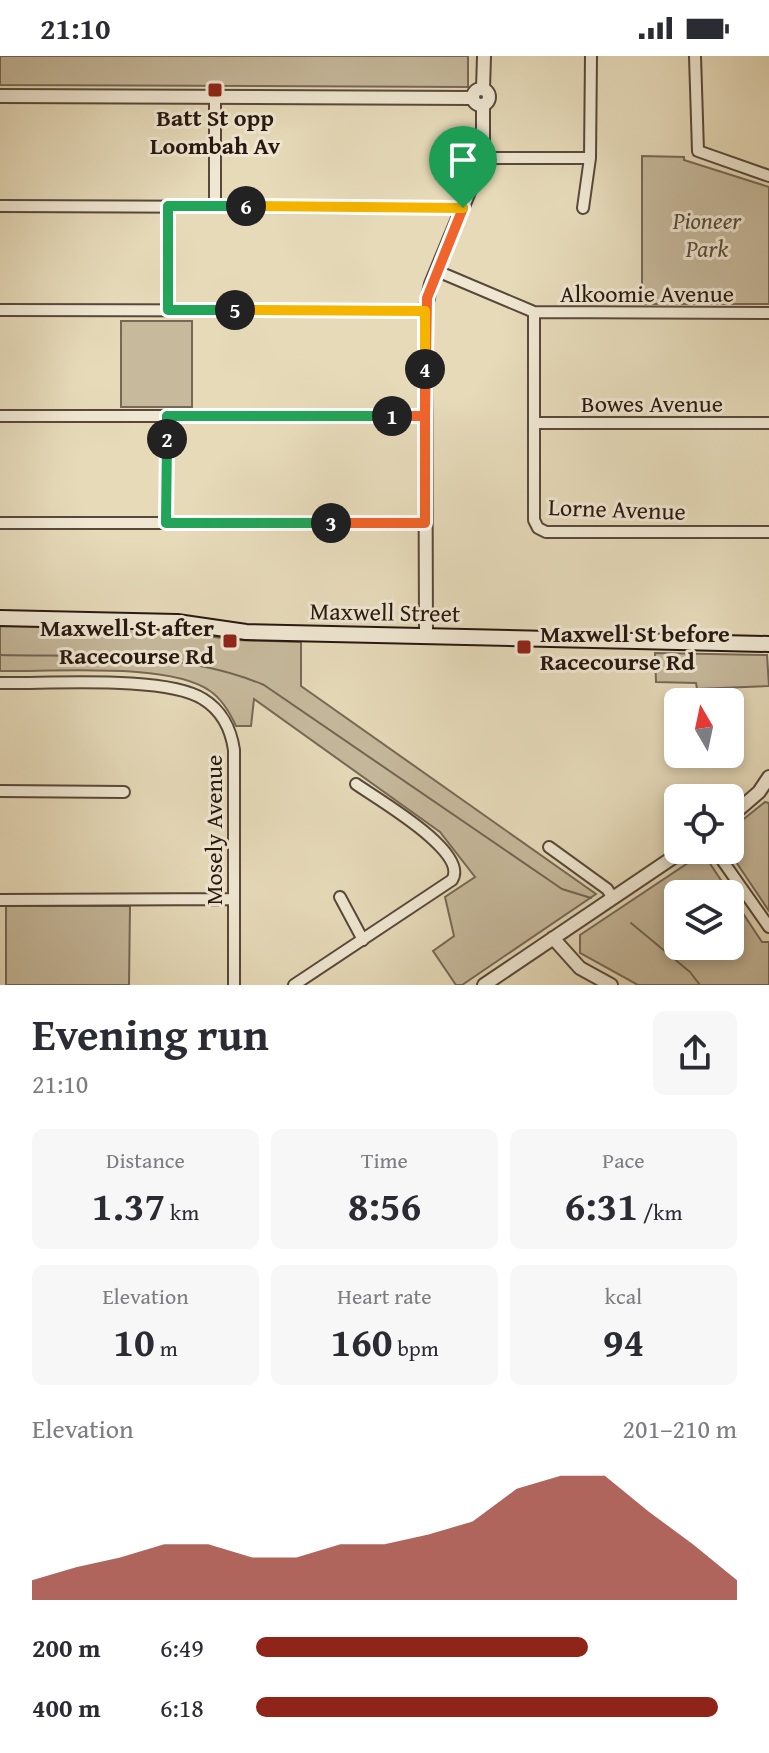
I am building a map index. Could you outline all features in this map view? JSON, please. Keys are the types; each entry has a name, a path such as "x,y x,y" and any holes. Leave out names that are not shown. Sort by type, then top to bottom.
{"main road":[{"name":"Maxwell Street","path":"0,618 177,622 246,632 769,644"}],"street":[{"path":"426,635 425,311 437,271 483,158 480,98 484,56"},
{"path":"583,208 590,158 591,56"},
{"path":"695,56 696,148 704,155 769,176"},
{"path":"0,96 480,98"},
{"path":"215,96 215,206"},
{"path":"483,158 590,158"},
{"path":"0,206 463,208"},
{"path":"168,206 168,310"},
{"name":"Alkoomie Avenue","path":"437,271 534,312 769,313"},
{"path":"0,310 425,311"},
{"name":"Lorne Avenue","path":"534,312 534,520 540,530 769,532"},
{"path":"0,416 425,416"},
{"path":"166,523 167,416"},
{"name":"Bowes Avenue","path":"535,423 769,423"},
{"path":"0,523 425,523"},
{"name":"Mosely Avenue","path":"0,683 162,686 195,695 209,704 225,722 233,745 234,985"},
{"path":"744,805 759,792 769,777"},
{"path":"294,985 452,880 456,872 454,863 436,842 356,784"},
{"path":"0,791 124,792"},
{"path":"549,847 607,889 613,898"},
{"path":"484,985 664,864"},
{"path":"725,864 769,927"},
{"path":"340,897 363,940"},
{"path":"0,900 234,899"},
{"path":"553,938 580,968 611,985"}],"green space":[{"path":"0,56 468,56 468,87 0,85"},
{"name":"Pioneer Park","path":"642,156 684,157 684,160 769,187 769,304 642,304"},
{"path":"121,321 192,321 192,407 121,407"},
{"path":"0,626 163,629 234,640 301,642 301,686 596,894 462,985 456,985 433,951 454,936 445,897 475,877 440,832 254,699 251,726 236,726 225,707 210,691 192,682 167,676 109,670 0,671"},
{"path":"655,653 767,655 769,686 697,688 696,683 656,682"},
{"path":"765,802 769,803 769,911 737,864 744,864 744,819"},
{"path":"686,864 710,864 721,880 664,880 664,960 744,960 744,915 762,942 769,942 769,985 638,985 580,953 580,935"},
{"path":"6,906 130,906 129,985 6,985"}],"waterway":[{"path":"0,655 100,656 167,661 200,666 264,685 562,889 591,898"},
{"path":"631,923 690,972 700,985"}],"place":[{"name":"Batt St opp Loombah Av","path":"215,90"},
{"name":"Maxwell St after Racecourse Rd","path":"230,641"},
{"name":"Maxwell St before Racecourse Rd","path":"524,647"}],"route":[{"path":"463,208 168,206 168,310 425,311 425,416 425,523 166,523 167,416 425,416 425,311 428,291 463,208"}]}
